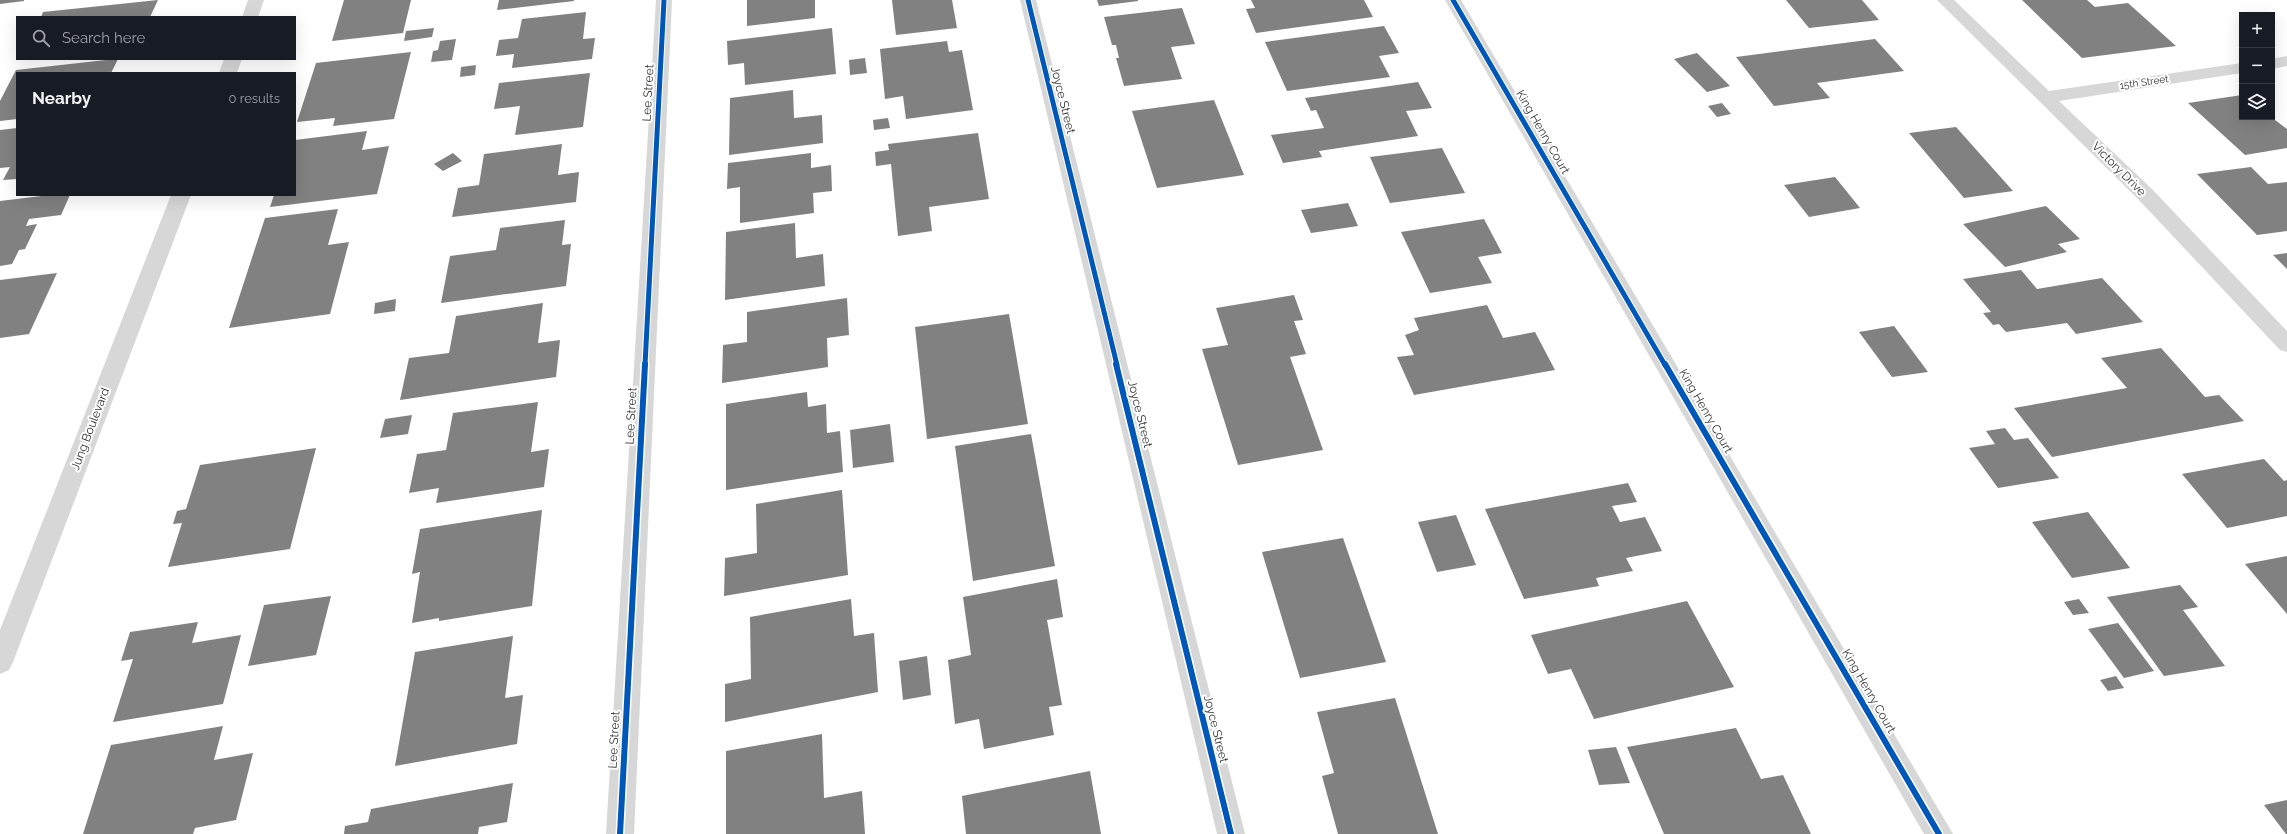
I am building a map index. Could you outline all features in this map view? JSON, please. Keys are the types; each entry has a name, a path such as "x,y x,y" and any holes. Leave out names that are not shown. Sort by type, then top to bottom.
{"street":[{"path":"250,16 256,0"},
{"name":"Lee Street","path":"620,834 664,0"},
{"name":"Joyce Street","path":"1028,0 1231,834"},
{"name":"King Henry Court","path":"1453,0 1939,834"},
{"name":"Victory Drive","path":"1945,0 2144,194 2287,344"},
{"path":"228,72 233,60"},
{"path":"2275,63 2287,61"},
{"name":"15th Street","path":"2045,97 2239,68"},
{"name":"Jung Boulevard","path":"0,662 181,196"}],"building":[{"path":"0,0 24,0 24,1 0,4"},
{"path":"158,0 150,16 41,16 43,12"},
{"path":"344,0 411,0 403,33 332,41"},
{"path":"499,0 574,0 574,1 497,10"},
{"path":"747,0 815,0 815,18 747,26"},
{"path":"892,0 952,0 957,28 896,35"},
{"path":"1097,0 1138,0 1138,1 1099,6"},
{"path":"1251,0 1364,0 1373,17 1256,33 1246,9 1255,8"},
{"path":"1786,0 1862,0 1879,20 1809,28"},
{"path":"2022,0 2087,0 2095,7 2128,3 2176,46 2082,58"},
{"path":"1182,8 1195,44 1171,47 1182,79 1124,86 1116,58 1119,58 1116,45 1112,45 1104,17"},
{"path":"586,12 583,39 595,38 592,59 512,68 514,54 496,56 499,40 518,38 522,19"},
{"path":"1384,26 1399,53 1379,56 1390,77 1287,91 1265,42"},
{"path":"434,28 432,37 404,41 406,31"},
{"path":"832,28 836,74 745,85 744,63 728,65 727,41"},
{"path":"456,39 452,60 431,62 433,51 438,50 440,41"},
{"path":"1875,39 1904,71 1817,83 1830,98 1774,106 1736,57"},
{"path":"947,41 949,52 962,50 973,110 906,119 903,96 885,99 880,49"},
{"path":"411,52 394,119 333,126 335,118 297,122 316,63"},
{"path":"1697,53 1730,86 1707,92 1674,59"},
{"path":"865,58 867,73 850,75 849,60"},
{"path":"118,60 112,72 16,72 16,119 0,121 0,101 16,70"},
{"path":"476,65 475,75 460,77 461,67"},
{"path":"590,73 583,127 515,135 520,106 494,109 499,83"},
{"path":"1418,82 1432,108 1406,111 1418,136 1319,151 1322,157 1283,163 1271,135 1324,128 1316,110 1311,111 1305,98"},
{"path":"793,90 794,118 822,115 823,143 729,155 730,98"},
{"path":"2239,95 2239,120 2275,120 2287,129 2287,148 2245,155 2188,103"},
{"path":"1214,100 1244,175 1157,188 1132,111"},
{"path":"1722,103 1731,114 1717,117 1708,106"},
{"path":"888,118 890,128 874,130 873,120"},
{"path":"1956,127 2013,191 1964,198 1909,133"},
{"path":"16,128 16,179 3,180 10,167 0,168 0,130"},
{"path":"367,131 362,150 389,146 377,194 270,207 274,196 296,196 296,140"},
{"path":"978,133 989,199 929,207 932,231 898,236 891,164 876,166 875,152 889,150 888,144"},
{"path":"562,144 558,175 579,172 576,202 452,217 458,188 479,185 484,154"},
{"path":"1442,148 1465,193 1390,203 1370,157"},
{"path":"453,153 462,161 443,171 434,164"},
{"path":"811,153 811,168 831,165 832,191 813,193 814,213 740,223 740,187 727,189 728,163"},
{"path":"2251,167 2268,184 2287,182 2287,231 2257,235 2197,174"},
{"path":"1835,177 1860,208 1809,217 1784,185"},
{"path":"42,196 70,196 61,215 29,219 26,226 37,224 25,249 19,250 12,264 0,266 0,201"},
{"path":"1348,203 1358,226 1311,233 1301,210"},
{"path":"2046,206 2080,239 2058,244 2067,252 2005,267 1963,224"},
{"path":"338,209 328,245 349,242 330,314 229,328 265,218"},
{"path":"1484,219 1502,253 1478,257 1492,283 1430,293 1401,232"},
{"path":"565,220 562,245 571,244 566,286 441,303 450,256 496,250 500,228"},
{"path":"795,223 796,258 823,254 825,286 725,300 726,232"},
{"path":"2287,253 2287,269 2273,255"},
{"path":"2021,270 2037,289 2102,278 2143,322 2076,334 2067,323 2006,332 1999,324 1993,325 1983,313 1991,312 1963,279"},
{"path":"57,273 29,334 0,338 0,280"},
{"path":"1294,295 1303,320 1294,321 1306,354 1290,357 1323,450 1238,465 1202,349 1228,345 1216,308"},
{"path":"847,298 849,335 827,338 828,367 722,383 723,345 747,342 747,312"},
{"path":"396,299 395,311 374,314 375,303"},
{"path":"543,303 538,343 560,340 556,377 400,400 409,358 449,353 456,316"},
{"path":"1487,305 1503,338 1535,332 1555,370 1414,395 1397,357 1414,355 1405,335 1419,330 1414,318"},
{"path":"1009,314 1028,424 927,439 915,327"},
{"path":"1894,326 1928,372 1892,377 1859,332"},
{"path":"2161,348 2205,397 2219,395 2244,421 2052,457 2014,408 2127,388 2101,358"},
{"path":"807,392 808,407 826,404 827,433 840,431 843,472 726,490 726,404"},
{"path":"538,402 531,452 549,449 544,487 436,503 439,488 409,493 417,454 446,450 453,413"},
{"path":"412,415 408,434 380,438 385,419"},
{"path":"890,424 894,462 853,468 850,430"},
{"path":"2005,428 2014,440 2028,438 2059,478 1998,488 1969,448 1995,444 1986,431"},
{"path":"1031,434 1055,566 973,581 955,446"},
{"path":"316,448 290,549 168,567 182,523 173,524 177,511 186,509 200,465"},
{"path":"2264,459 2284,481 2287,480 2287,516 2227,528 2182,474"},
{"path":"1628,483 1637,502 1612,506 1620,522 1645,517 1662,551 1626,558 1633,571 1596,578 1599,586 1524,599 1485,509"},
{"path":"842,490 848,575 724,596 725,558 757,553 756,504"},
{"path":"542,510 532,606 439,621 439,618 412,623 420,572 412,574 420,529"},
{"path":"2088,512 2130,568 2072,578 2032,522"},
{"path":"1456,515 1476,565 1437,572 1418,522"},
{"path":"1343,538 1386,662 1300,678 1262,552"},
{"path":"2287,556 2287,614 2245,564"},
{"path":"1057,579 1063,617 1047,620 1062,705 1049,707 1054,735 984,749 979,719 955,724 948,660 971,655 963,597"},
{"path":"2180,585 2198,607 2183,610 2225,666 2164,676 2107,597"},
{"path":"331,596 316,655 248,666 264,605"},
{"path":"851,599 854,636 874,633 878,692 725,722 725,684 751,679 750,617"},
{"path":"2079,599 2089,613 2073,615 2064,602"},
{"path":"1687,601 1734,687 1594,719 1571,669 1548,674 1531,635"},
{"path":"198,622 192,643 241,635 223,704 113,722 133,659 121,661 130,632"},
{"path":"2118,623 2154,671 2124,678 2088,629"},
{"path":"513,636 505,698 523,695 517,744 395,766 415,652"},
{"path":"927,656 931,695 903,700 899,661"},
{"path":"2116,676 2124,688 2108,691 2100,680"},
{"path":"1395,698 1438,834 1338,834 1322,776 1334,773 1317,712"},
{"path":"223,726 214,760 253,753 236,820 195,828 193,834 83,834 111,745"},
{"path":"1736,728 1761,779 1783,775 1811,834 1664,834 1627,747"},
{"path":"822,734 824,798 862,791 865,834 726,834 726,751"},
{"path":"1616,747 1630,783 1599,785 1588,750"},
{"path":"1090,771 1101,834 966,834 962,796"},
{"path":"513,783 507,822 479,827 478,834 344,834 345,826 368,822 371,809"},
{"path":"2287,800 2287,834 2286,834 2264,805"}],"cycle path":[{"path":"620,834 664,0"},
{"path":"1028,0 1231,834"},
{"path":"1453,0 1939,834"}]}
